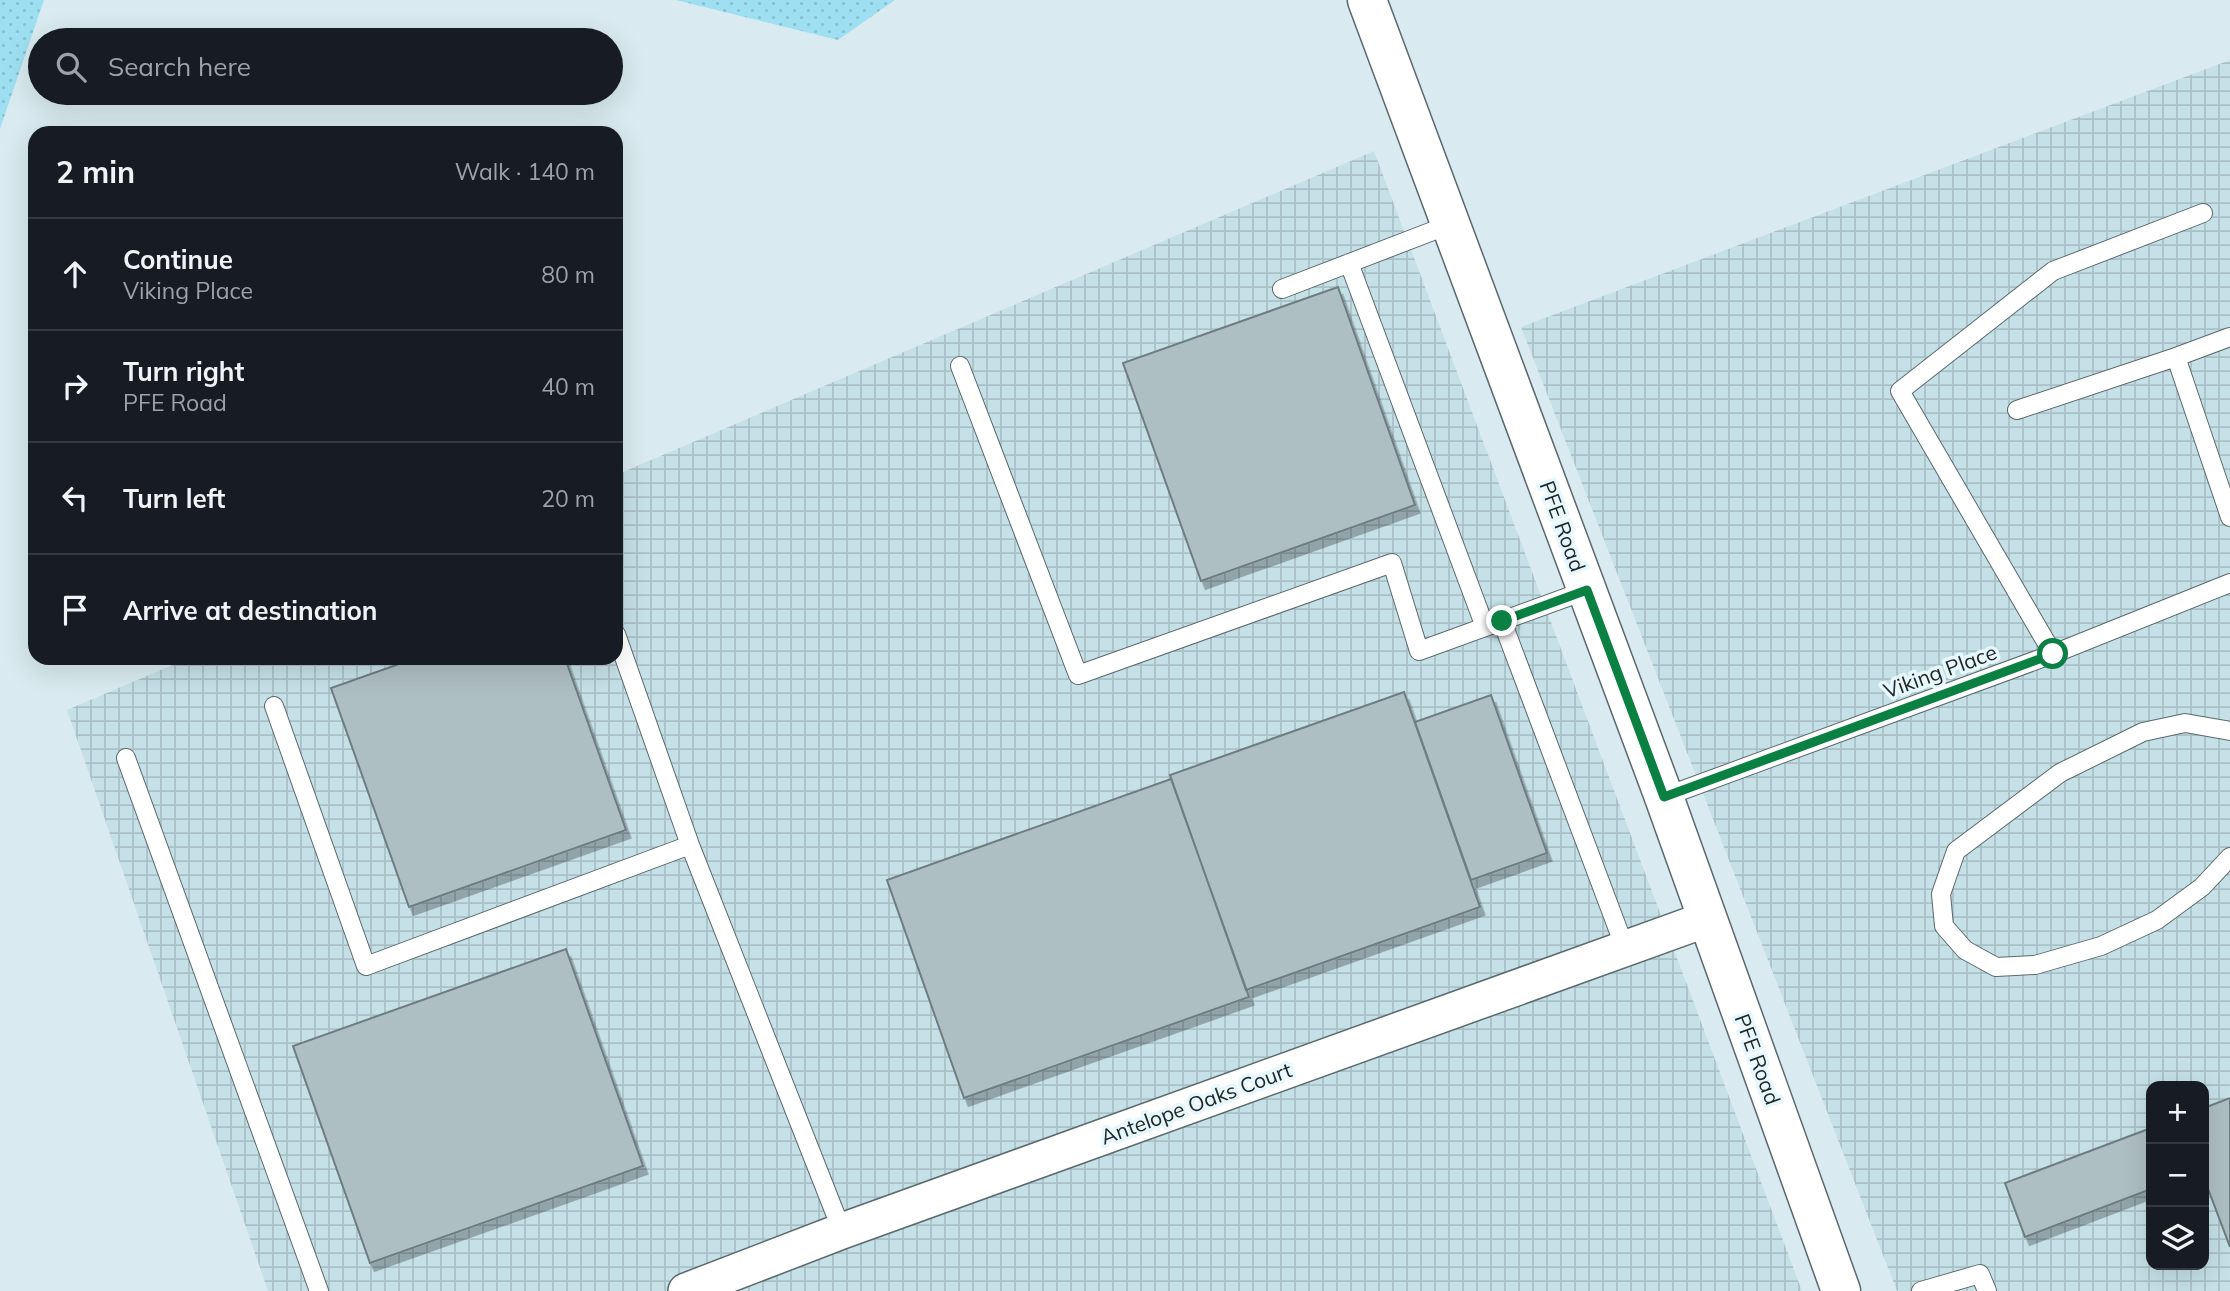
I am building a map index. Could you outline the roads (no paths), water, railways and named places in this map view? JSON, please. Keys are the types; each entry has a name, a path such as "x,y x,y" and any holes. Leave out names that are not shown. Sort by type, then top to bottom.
{"main road":[{"name":"PFE Road","path":"1367,0 1664,797 1841,1291"}],"street":[{"name":"Antelope Oaks Court","path":"686,1291 842,1231 1707,919"}],"lane":[{"path":"2053,654 1900,391 2053,271 2203,213"},
{"path":"1282,289 1451,224"},
{"path":"1349,263 1625,948"},
{"path":"2017,410 2230,337"},
{"path":"2176,357 2230,517"},
{"path":"960,366 1078,675 1392,563 1419,651 1587,590"},
{"name":"Viking Place","path":"1664,797 2053,654 2230,583"},
{"path":"623,654 690,845 842,1231"},
{"path":"274,706 366,965 690,845"},
{"path":"2230,731 2185,723 2143,732 2060,773 1956,851 1941,894 1944,926 1965,950 1996,967 2035,965 2101,946 2157,920 2202,887 2230,857"},
{"path":"126,758 319,1291"},
{"path":"1921,1291 1980,1274 1987,1291"}]}
